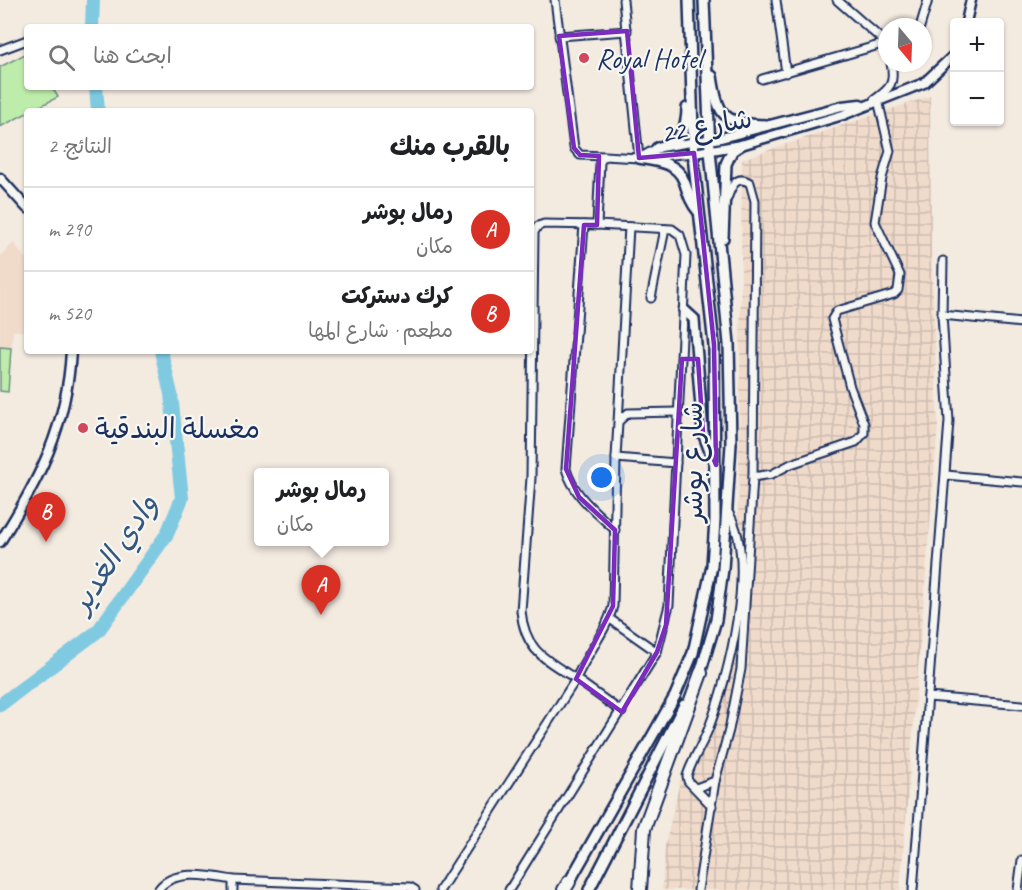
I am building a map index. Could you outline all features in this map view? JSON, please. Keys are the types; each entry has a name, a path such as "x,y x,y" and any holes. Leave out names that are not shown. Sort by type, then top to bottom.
{"highway":[{"path":"640,890 644,830 701,673"}],"main road":[{"name":"شارع بوشر","path":"566,887 675,696 693,653 712,566 716,465 714,345 699,219 694,153 688,0"},
{"name":"شارع بوشر","path":"589,890 701,673 716,620 728,512 732,444 729,344 710,151 704,0"},
{"path":"705,23 717,106 723,116 736,123 766,125"},
{"path":"657,148 670,144 684,132 688,95 692,85"},
{"path":"721,274 728,156 741,145"},
{"path":"639,158 665,163 678,171 684,179 699,219"},
{"path":"684,310 694,319 703,433 716,465"}],"street":[{"path":"555,0 574,148 580,155 639,158 624,0"},
{"path":"776,0 786,73"},
{"path":"837,0 878,36"},
{"path":"923,18 928,0"},
{"path":"967,18 971,0"},
{"path":"559,36 627,31"},
{"path":"0,50 24,41"},
{"path":"762,79 878,47"},
{"name":"شارع 22","path":"639,158 710,151 741,145 834,118 924,83 950,59"},
{"path":"753,477 772,474 791,464 856,442 864,434 864,424 850,387 832,319 837,311 894,294 900,282 900,275 875,222 882,178 890,151 874,102 892,86 893,72"},
{"name":"شارع 22","path":"639,158 657,148 710,141 842,106 874,102"},
{"path":"597,225 599,168 604,156"},
{"path":"0,178 24,205"},
{"path":"698,890 715,781 729,730 741,669 753,477 755,201 750,183 737,180 731,185 724,210"},
{"path":"509,890 622,712 657,652 666,625 670,597 684,310 685,248 680,235 665,229 597,225 544,224 538,225 534,232"},
{"path":"584,225 566,469 570,483 579,497 615,530"},
{"path":"440,890 576,679 610,619 613,606 616,458 629,227"},
{"path":"651,298 665,229"},
{"path":"913,890 949,421 942,315 943,261"},
{"path":"942,315 1022,323"},
{"path":"0,542 34,488 47,459 65,397 71,354"},
{"path":"533,354 531,478 521,611 523,630 530,645 544,659 622,712"},
{"path":"618,426 620,418 628,413 678,412"},
{"path":"616,458 676,463"},
{"path":"946,475 1022,482"},
{"path":"712,806 688,782 687,776 707,732 729,670 738,611 740,539 728,512"},
{"path":"610,619 657,652"},
{"path":"928,697 1022,705"},
{"path":"696,789 715,781"},
{"path":"1018,890 1022,860"},
{"path":"158,890 175,875 233,880 410,887 415,890"},
{"path":"233,880 233,890"}],"highlighted area":[{"path":"627,31 639,158 694,153 714,345 716,465 703,433 698,359 682,359 666,625 657,652 622,712 576,679 613,606 615,530 579,497 566,469 584,225 597,225 599,156 580,155 574,148 559,36"}],"shaded area":[{"path":"930,96 931,246 938,425 900,890 662,890 665,846 680,781 724,679 738,575 742,159"},
{"path":"14,243 24,257 24,331 13,331 8,392 0,392 0,256"}],"green space":[{"path":"24,55 24,90 54,90 58,97 37,108 24,108 24,115 0,127 0,67"},
{"path":"0,347 11,348 8,392 0,391"}],"waterway":[{"name":"وادي الغدير","path":"92,24 93,0"},
{"name":"وادي الغدير","path":"96,90 98,108"},
{"name":"وادي الغدير","path":"0,705 98,631 167,534 182,498 171,394 162,354"}],"place":[{"name":"Royal Hotel","path":"584,58"},
{"name":"مغسلة البندقية","path":"83,428"},
{"name":"كرك دستركت","path":"46,542"},
{"name":"رمال بوشر","path":"321,615"}]}
